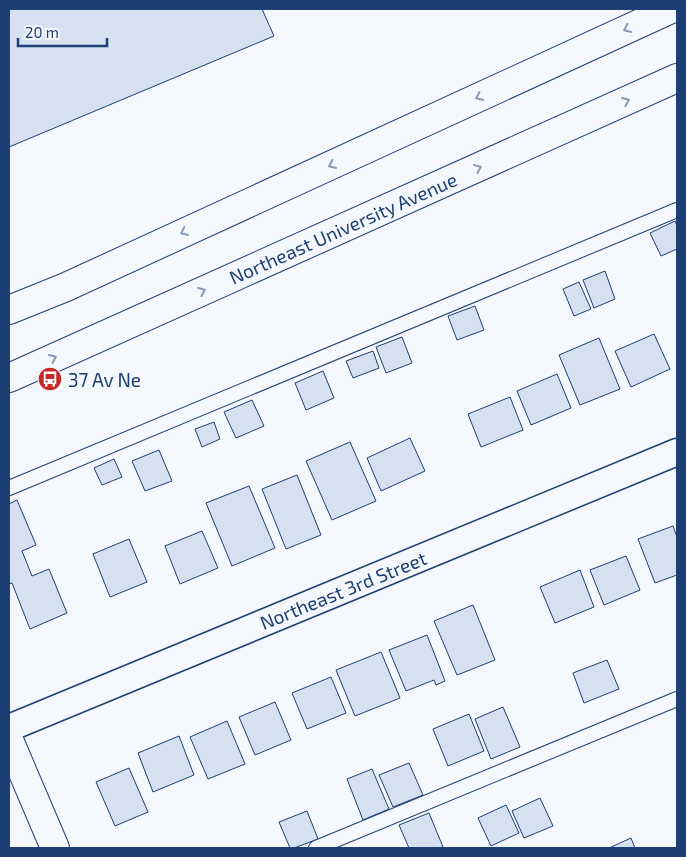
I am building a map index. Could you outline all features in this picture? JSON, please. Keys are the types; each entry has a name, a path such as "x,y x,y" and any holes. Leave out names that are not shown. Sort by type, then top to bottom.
{"main road":[{"path":"9,310 75,282 671,9"},
{"name":"Northeast University Avenue","path":"9,378 677,78"},
{"path":"9,740 55,848"}],"street":[{"name":"Northeast 3rd Street","path":"9,728 677,452"}],"lane":[{"path":"9,488 677,210"},
{"path":"316,848 677,699"}],"building":[{"path":"9,9 262,9 274,36 9,147"},
{"path":"675,221 677,226 677,249 661,256 650,233"},
{"path":"605,271 615,299 594,308 583,280"},
{"path":"579,282 591,309 574,316 563,289"},
{"path":"475,306 484,330 457,340 448,316"},
{"path":"654,334 670,369 631,387 615,351"},
{"path":"402,337 412,363 386,373 376,347"},
{"path":"599,338 620,389 580,405 559,355"},
{"path":"373,351 379,368 353,378 346,361"},
{"path":"323,371 334,398 306,410 295,383"},
{"path":"557,374 571,408 531,425 517,391"},
{"path":"510,397 523,430 481,447 468,414"},
{"path":"252,400 264,426 236,438 224,412"},
{"path":"214,422 220,439 202,447 195,429"},
{"path":"410,438 425,471 381,491 367,458"},
{"path":"350,442 376,501 332,520 306,461"},
{"path":"159,450 172,481 145,491 132,461"},
{"path":"114,459 122,477 102,485 94,468"},
{"path":"297,475 321,535 286,549 262,489"},
{"path":"249,486 275,548 232,566 206,503"},
{"path":"17,500 36,545 22,551 32,576 49,569 67,613 30,629 12,583 9,584 9,504"},
{"path":"673,526 677,537 677,575 655,583 638,539"},
{"path":"202,531 218,568 180,584 165,546"},
{"path":"129,539 147,582 110,597 93,554"},
{"path":"626,556 640,590 604,605 590,570"},
{"path":"580,570 594,607 555,623 540,587"},
{"path":"473,605 495,660 457,675 434,621"},
{"path":"427,635 445,681 436,685 434,680 406,691 389,650"},
{"path":"381,652 400,698 355,716 336,670"},
{"path":"607,660 619,689 584,703 573,673"},
{"path":"331,677 346,713 307,729 292,693"},
{"path":"275,702 291,740 255,755 239,717"},
{"path":"503,707 520,747 491,759 475,719"},
{"path":"469,714 484,751 448,766 433,729"},
{"path":"227,721 245,764 208,779 190,737"},
{"path":"179,736 194,775 153,792 138,753"},
{"path":"409,763 423,795 393,807 379,775"},
{"path":"129,768 148,812 115,826 96,782"},
{"path":"372,769 389,809 363,820 347,779"},
{"path":"540,798 553,826 524,838 512,811"},
{"path":"506,805 519,833 491,846 478,818"},
{"path":"307,811 318,839 290,848 279,822"},
{"path":"429,813 443,847 409,848 399,825"},
{"path":"631,838 635,848 609,848"}],"place":[{"name":"37 Av Ne","path":"50,379"}]}
